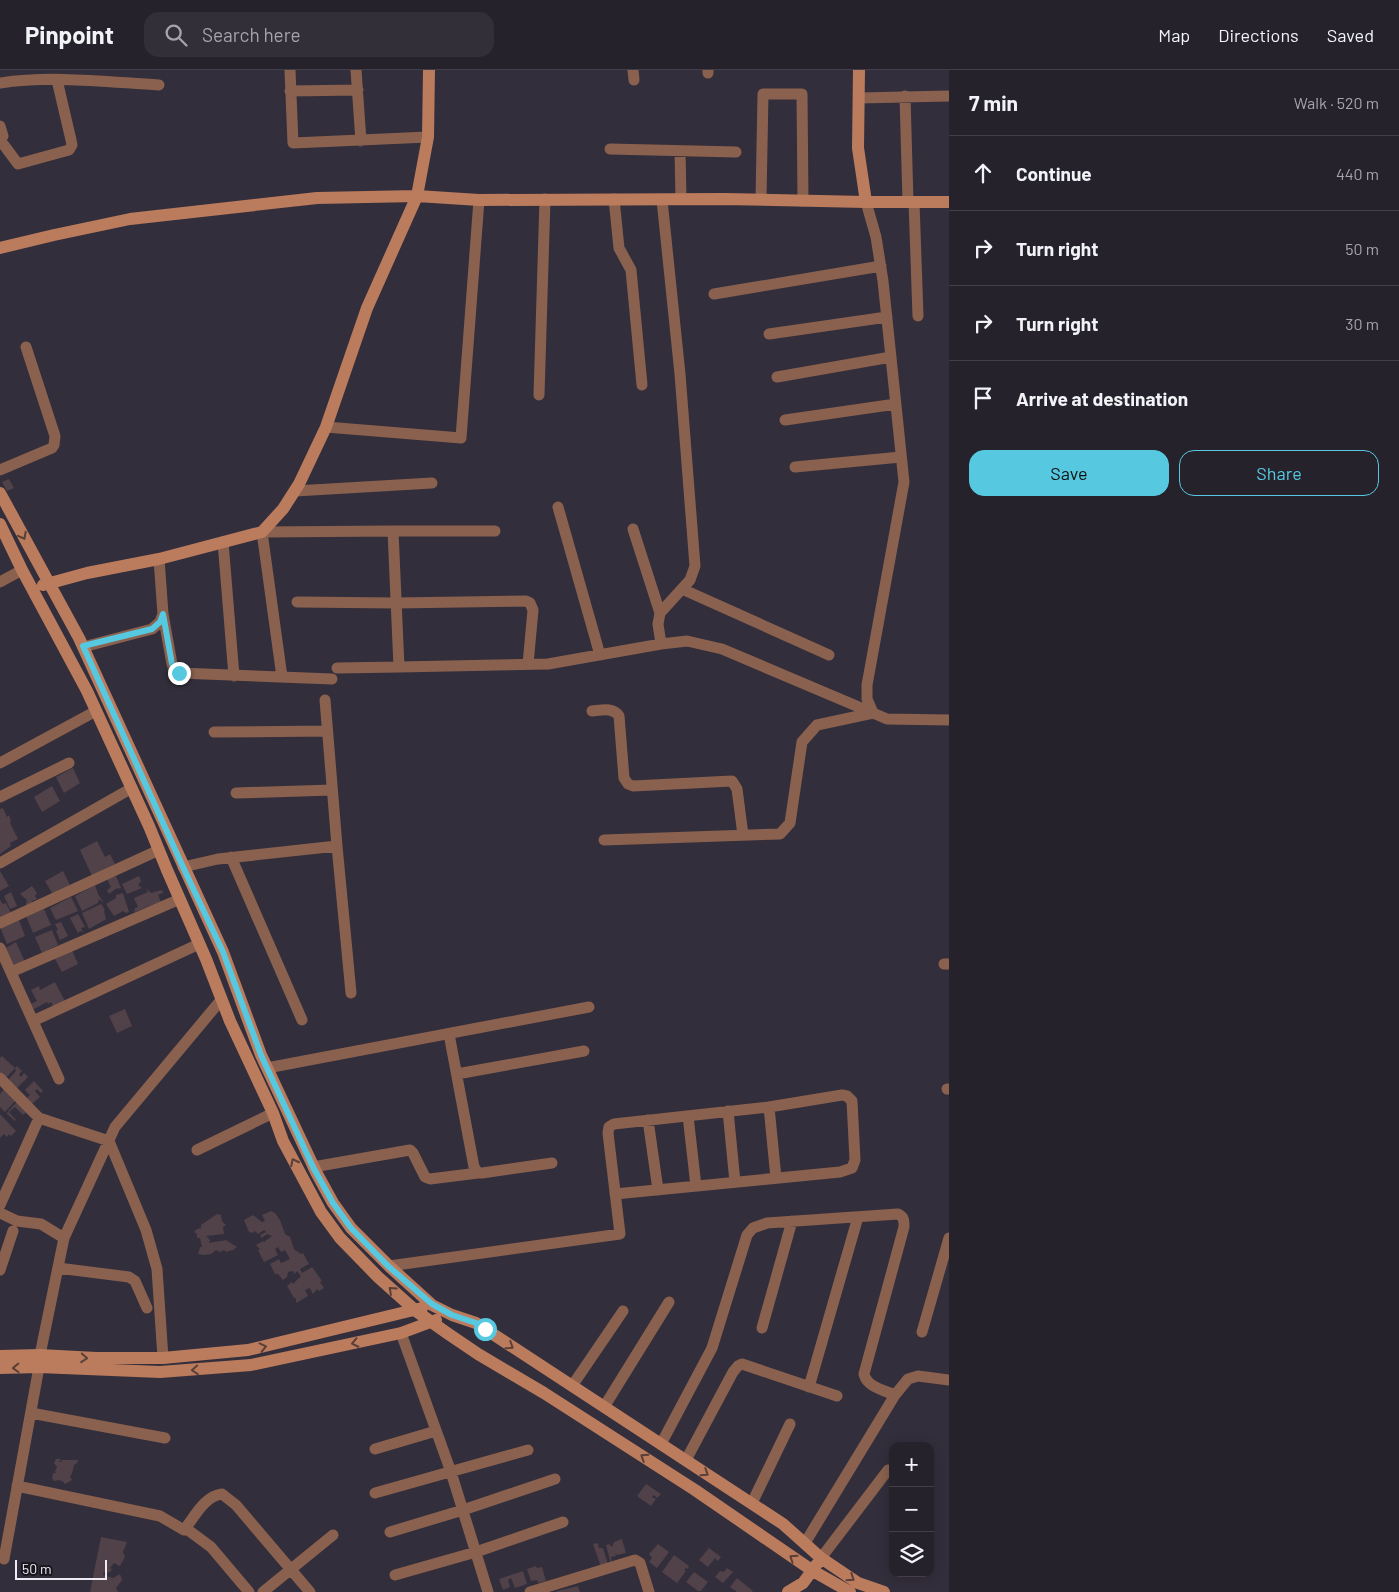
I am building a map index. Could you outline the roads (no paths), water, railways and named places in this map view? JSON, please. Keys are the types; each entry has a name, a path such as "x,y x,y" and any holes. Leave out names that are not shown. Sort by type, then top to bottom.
{"main road":[{"path":"32,587 86,573 159,559 262,532 283,510 326,427 367,308 417,196 428,137 429,70"},
{"path":"859,70 858,148 866,202"},
{"path":"0,246 130,219 316,198 417,196 479,200 762,199 949,202"},
{"path":"0,493 83,646 223,952 267,1068 313,1167 333,1203 351,1228 388,1266 432,1304 452,1315 476,1323 783,1524 821,1558 858,1583 884,1592"},
{"path":"0,524 22,570 87,691 132,788 221,1000 273,1113 283,1141 320,1212 346,1244 378,1277 416,1311 478,1354 544,1393 695,1490 813,1571 850,1592"},
{"path":"0,1368 40,1361 96,1358 163,1358 248,1350 416,1311 432,1304"},
{"path":"0,1356 160,1372 252,1366 401,1333 452,1315"},
{"path":"788,1592 802,1583 821,1558"}],"street":[{"path":"290,70 293,143 428,137"},
{"path":"356,70 361,140"},
{"path":"0,83 22,80 57,80 159,85"},
{"path":"0,126 3,136 1,141 18,164 69,150 72,145 57,80"},
{"path":"290,91 358,90"},
{"path":"762,199 763,94 802,94 803,200"},
{"path":"905,96 918,316"},
{"path":"859,98 949,96"},
{"path":"610,150 736,152"},
{"path":"680,151 681,199"},
{"path":"539,394 545,199"},
{"path":"614,199 620,248 632,270 642,384"},
{"path":"326,427 461,438 479,200"},
{"path":"660,613 690,580 695,566 680,374 662,200"},
{"path":"866,202 876,237 881,266 904,482 867,685 867,699 873,713"},
{"path":"714,294 881,266"},
{"path":"769,334 887,317"},
{"path":"0,470 52,448 55,441 26,347"},
{"path":"777,377 892,357"},
{"path":"785,420 896,404"},
{"path":"795,467 901,457"},
{"path":"294,491 432,483"},
{"path":"558,507 600,655"},
{"path":"633,529 660,613 658,624 662,644"},
{"path":"393,531 399,667"},
{"path":"282,677 262,532 495,531"},
{"path":"222,542 234,676"},
{"path":"159,559 163,614 172,664 174,670 179,673 282,677 399,667 548,664 687,641 722,649 887,719 949,720"},
{"path":"0,582 22,570"},
{"path":"682,589 829,655"},
{"path":"297,602 530,602 532,610 528,664"},
{"path":"83,646 152,629 160,622 163,614"},
{"path":"325,700 351,993"},
{"path":"592,711 612,710 616,711 619,716 624,778 628,784 633,786 732,781 737,790 743,835"},
{"path":"0,764 96,711"},
{"path":"604,840 780,834 790,823 802,742 808,734 817,725 873,713"},
{"path":"214,732 327,731"},
{"path":"0,797 69,763"},
{"path":"0,863 132,788"},
{"path":"236,793 332,790"},
{"path":"183,867 230,857 337,846"},
{"path":"0,923 159,850"},
{"path":"230,857 302,1020"},
{"path":"11,972 180,899"},
{"path":"33,1021 199,944"},
{"path":"0,948 59,1079"},
{"path":"4,1559 5,1524 17,1486 64,1238 116,1127 221,1000"},
{"path":"267,1068 589,1008"},
{"path":"449,1034 474,1168 478,1173"},
{"path":"457,1074 584,1051"},
{"path":"0,1078 39,1118 109,1141 146,1230 156,1269 163,1358"},
{"path":"388,1266 620,1234 615,1194 609,1126 614,1124 769,1107 842,1095 847,1096 852,1101 855,1160 852,1168 840,1172 615,1194"},
{"path":"769,1107 776,1178"},
{"path":"728,1111 735,1182"},
{"path":"197,1150 273,1113"},
{"path":"688,1116 696,1186"},
{"path":"0,1205 39,1118"},
{"path":"648,1120 658,1190"},
{"path":"313,1167 410,1150 425,1177 430,1179 552,1163"},
{"path":"0,1213 17,1220 42,1224 64,1238"},
{"path":"661,1444 712,1348 747,1235 753,1228 767,1223 898,1214 902,1216 904,1227 864,1374 865,1380 869,1384 895,1395"},
{"path":"809,1387 858,1217"},
{"path":"762,1328 792,1221"},
{"path":"0,1270 13,1231"},
{"path":"922,1332 949,1238"},
{"path":"58,1268 129,1277 135,1281 147,1308"},
{"path":"604,1407 669,1302"},
{"path":"572,1386 623,1312"},
{"path":"401,1333 451,1472 488,1592"},
{"path":"686,1460 738,1366 744,1365 837,1396"},
{"path":"805,1543 895,1395 908,1379 918,1376 949,1380"},
{"path":"31,1413 165,1438"},
{"path":"752,1503 790,1424"},
{"path":"375,1449 436,1431"},
{"path":"375,1493 528,1450"},
{"path":"821,1558 888,1470"},
{"path":"390,1532 555,1479"},
{"path":"17,1486 160,1516 184,1530 188,1530 211,1547 249,1592"},
{"path":"184,1530 206,1501 215,1495 222,1494 236,1505 310,1592"},
{"path":"395,1576 476,1552 563,1522"},
{"path":"263,1592 333,1535"},
{"path":"530,1592 635,1560 640,1563 649,1592"}]}
